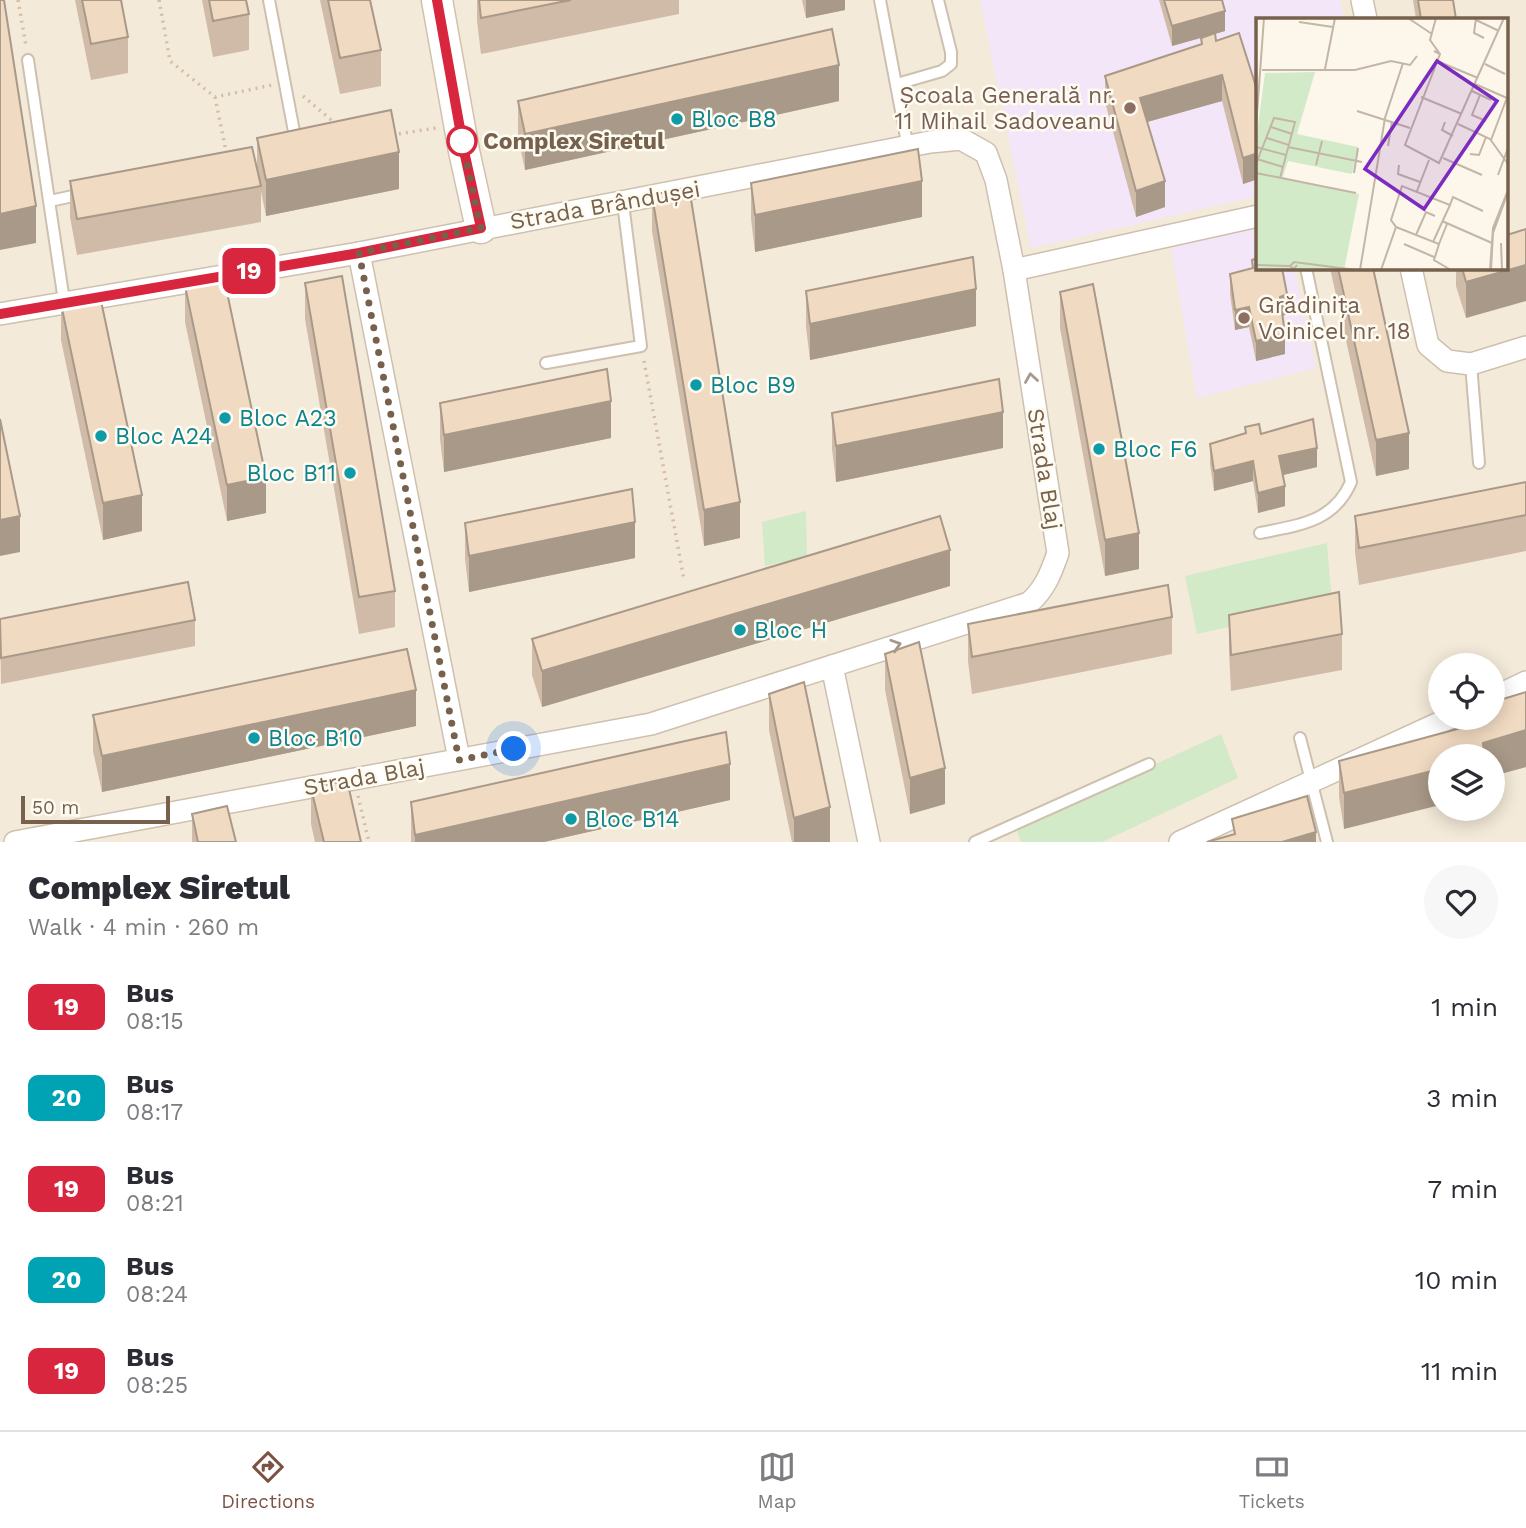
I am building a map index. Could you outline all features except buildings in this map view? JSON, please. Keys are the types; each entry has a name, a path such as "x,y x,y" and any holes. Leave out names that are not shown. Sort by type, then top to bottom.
{"street":[{"path":"437,0 464,151 481,228"},
{"path":"1362,0 1366,18"},
{"name":"Strada Brândușei","path":"0,314 359,253 942,140 961,139"},
{"name":"Strada Blaj","path":"15,842 651,724 1029,603 1040,593 1049,578 1058,553 1014,270 992,166 986,153 961,139"},
{"path":"1014,270 1256,216"},
{"path":"359,253 459,760"},
{"path":"1411,270 1427,345 1447,361 1471,364 1526,347"},
{"path":"832,666 869,842"},
{"path":"1505,692 1526,682"},
{"path":"1180,842 1428,728"}],"lane":[{"path":"269,0 297,147 285,149"},
{"path":"880,0 908,148"},
{"path":"897,84 942,71 951,64 951,52 938,0"},
{"path":"28,60 64,301"},
{"path":"50,201 88,192"},
{"path":"546,363 641,346 623,203"},
{"path":"1261,533 1306,524 1344,499 1351,482 1306,270"},
{"path":"1471,364 1479,463"},
{"path":"1300,738 1327,842"},
{"path":"975,842 1149,764"}],"path":[{"path":"18,0 28,60"},
{"path":"215,97 228,160"},
{"path":"641,346 684,580"},
{"path":"354,779 369,842"}],"shaded area":[{"path":"0,0 1526,0 1526,842 0,842"},
{"name":"Școala Generală nr. 11 Mihail Sadoveanu","path":"980,0 1340,0 1344,18 1256,18 1256,196 1031,248"},
{"name":"Grădinița Voinicel nr. 18","path":"1256,226 1256,270 1294,270 1316,368 1197,398 1171,248"}],"green space":[{"path":"806,511 807,556 765,566 762,522"},
{"path":"1327,543 1332,604 1197,634 1185,576"},
{"path":"1221,734 1238,778 1102,842 1021,842 1016,828"}],"bus line":[{"name":"19","path":"0,314 359,253 481,228 464,151 437,0"}],"place":[{"name":"Școala Generală nr. 11 Mihail Sadoveanu","path":"1130,108"},
{"name":"Bloc B8","path":"677,119"},
{"name":"Complex Siretul","path":"462,141"},
{"name":"Grădinița Voinicel nr. 18","path":"1244,318"},
{"name":"Bloc B9","path":"696,385"},
{"name":"Bloc A23","path":"225,418"},
{"name":"Bloc A24","path":"101,436"},
{"name":"Bloc F6","path":"1099,449"},
{"name":"Bloc B11","path":"350,473"},
{"name":"Bloc H","path":"740,630"},
{"name":"Bloc B10","path":"254,738"},
{"name":"Bloc B14","path":"571,819"}],"route":[{"path":"462,141 481,228 359,253 459,760 514,749"}]}
